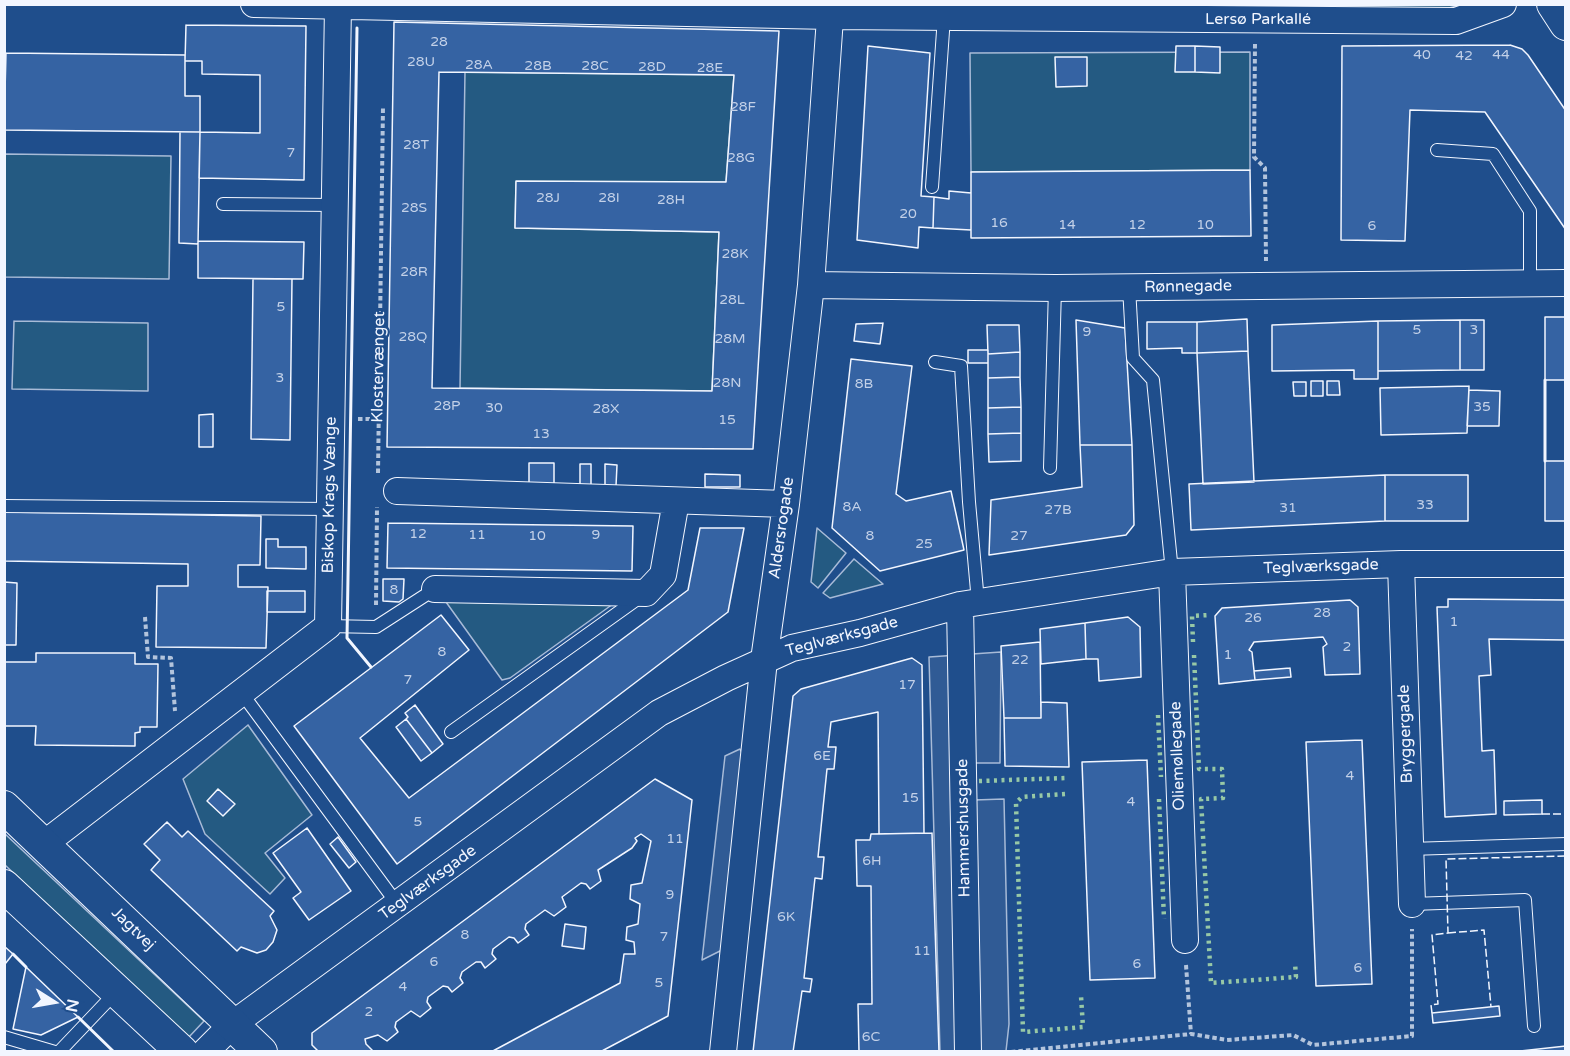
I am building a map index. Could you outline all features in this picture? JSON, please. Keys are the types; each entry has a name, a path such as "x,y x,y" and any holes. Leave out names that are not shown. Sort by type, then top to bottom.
{"street":[{"name":"Lersø Parkallé","path":"254,4 831,10 944,17 1456,21 1503,4"},
{"path":"1553,4 1566,24"},
{"name":"Biskop Krags Vænge","path":"328,626 338,5"},
{"name":"Aldersrogade","path":"723,1052 764,660 786,504 811,285 831,10"},
{"name":"Rønnegade","path":"811,285 1055,288 1566,283"},
{"path":"384,488 786,504"},
{"path":"435,589 646,593 663,575 675,501"},
{"name":"Teglværksgade","path":"205,1052 233,1024 659,713 792,648 860,633 969,603 1172,572 1401,564 1566,564"},
{"name":"Bryggergade","path":"1401,564 1412,904"},
{"name":"Oliemøllegade","path":"1172,572 1185,940"},
{"name":"Hammershusgade","path":"968,1052 969,603"},
{"path":"44,844 328,626"},
{"name":"Jagtvej","path":"4,807 261,1052"},
{"path":"4,886 182,1052"}],"lane":[{"path":"932,187 944,17"},
{"path":"1437,150 1492,154 1530,211 1530,283"},
{"path":"223,204 334,206"},
{"path":"1129,287 1133,358 1153,380 1172,572"},
{"path":"1050,468 1055,288"},
{"path":"935,362 961,366 969,502 969,603"},
{"path":"4,507 329,509"},
{"path":"328,626 375,627 435,589"},
{"path":"451,732 646,593"},
{"path":"242,692 398,905"},
{"path":"1410,849 1566,844"},
{"path":"1412,904 1525,900 1534,1026"},
{"path":"4,1037 57,1052 117,991"}],"path":[{"path":"1255,20 1254,157 1265,168 1266,286"},
{"name":"Klostervænget","path":"375,627 384,488 382,106"},
{"path":"145,617 148,657 171,658 173,702 181,738"},
{"path":"1011,1052 1191,1034 1227,1040 1293,1035 1313,1045 1412,1036 1412,904"},
{"path":"1185,940 1191,1034"}],"shaded area":[{"path":"1460,4 1449,8 1102,5"},
{"path":"1250,52 1250,170 971,172 970,53"},
{"path":"465,72 734,75 726,182 516,182 515,228 719,232 712,391 460,388"},
{"path":"5,154 171,156 169,279 5,277"},
{"path":"14,321 148,323 148,391 12,389"},
{"path":"817,528 846,553 818,588 811,582"},
{"path":"854,559 883,584 830,598 823,593"},
{"path":"446,602 613,604 510,678 502,680"},
{"path":"1001,652 1000,763 973,763 974,800 1004,799 1009,1024 1006,1051 940,1051 929,657"},
{"path":"248,725 312,815 265,853 285,878 270,894 205,834 183,779"},
{"path":"740,749 745,759 724,949 702,960 725,756"},
{"path":"4,833 204,1021 188,1038 5,865"}],"building":[{"path":"394,22 779,31 753,449 387,447","holes":["439,72 734,75 726,182 516,181 515,228 719,232 712,391 432,388"]},
{"path":"186,25 306,26 304,180 199,178 200,132 260,133 260,75 202,74 202,61 185,61"},
{"path":"1510,45 1522,49 1528,55 1566,111 1566,230 1485,112 1410,110 1405,241 1341,240 1342,46"},
{"path":"868,46 930,53 921,196 934,197 933,228 919,227 918,248 857,240"},
{"path":"1176,46 1195,46 1195,72 1175,72"},
{"path":"1195,46 1220,47 1220,73 1195,72"},
{"path":"6,53 185,55 185,96 200,96 200,132 4,130"},
{"path":"1055,57 1087,57 1087,86 1056,87"},
{"path":"180,132 200,132 198,244 179,243"},
{"path":"1250,170 1251,236 971,238 971,172"},
{"path":"949,191 971,193 971,230 933,228 934,197 949,199"},
{"path":"198,241 304,242 303,279 198,278"},
{"path":"253,279 292,279 290,440 251,439"},
{"path":"1545,317 1566,317 1566,380 1545,380"},
{"path":"1247,319 1248,351 1197,353 1197,322"},
{"path":"1076,320 1125,328 1132,445 1080,445"},
{"path":"1460,320 1460,370 1378,371 1378,321"},
{"path":"1460,320 1484,320 1484,370 1460,370"},
{"path":"1378,321 1378,379 1354,379 1354,370 1272,371 1272,325"},
{"path":"1147,322 1197,322 1197,353 1182,353 1182,348 1147,349"},
{"path":"883,323 880,344 854,341 856,324"},
{"path":"987,325 1019,325 1020,352 988,354"},
{"path":"968,350 988,350 988,363 968,363"},
{"path":"1248,351 1254,482 1203,484 1197,353"},
{"path":"1020,352 1020,377 988,378 988,354"},
{"path":"851,359 912,366 896,494 906,501 951,491 964,550 880,571 832,528"},
{"path":"1020,377 1021,407 988,408 988,378"},
{"path":"1311,381 1323,381 1323,396 1311,396"},
{"path":"1327,381 1339,381 1340,395 1327,395"},
{"path":"1293,382 1306,382 1306,396 1294,396"},
{"path":"1469,386 1467,433 1381,435 1380,388"},
{"path":"1469,390 1500,391 1499,426 1467,426"},
{"path":"1021,407 1021,433 988,434 988,408"},
{"path":"213,414 213,447 199,447 199,415"},
{"path":"1021,433 1021,461 989,462 988,434"},
{"path":"1080,445 1132,445 1134,525 1126,535 989,555 991,500 1082,487"},
{"path":"1545,461 1566,461 1566,521 1545,521"},
{"path":"529,463 554,463 554,485 529,484"},
{"path":"580,464 591,464 591,485 580,485"},
{"path":"605,464 617,465 616,486 605,485"},
{"path":"705,474 740,475 740,487 705,487"},
{"path":"1385,475 1385,521 1191,530 1189,484"},
{"path":"1385,475 1468,475 1468,521 1385,521"},
{"path":"4,512 261,516 260,565 238,565 238,587 268,587 266,648 156,647 157,586 188,586 188,564 4,561"},
{"path":"388,523 633,526 632,571 387,568"},
{"path":"700,528 744,528 728,612 397,864 294,726 441,615 469,650 360,738 409,798 688,590"},
{"path":"266,539 278,539 278,547 306,547 306,569 266,568"},
{"path":"383,579 404,579 403,599 399,602 383,601"},
{"path":"4,582 17,583 16,645 4,645"},
{"path":"267,591 305,591 305,612 267,612"},
{"path":"1448,599 1566,600 1566,640 1489,639 1491,675 1479,676 1482,751 1494,750 1496,814 1445,817 1437,607 1448,607"},
{"path":"1350,600 1358,607 1360,674 1325,675 1323,647 1327,644 1323,637 1254,642 1249,650 1252,652 1255,680 1219,684 1215,616 1222,608"},
{"path":"1128,617 1140,627 1141,677 1099,681 1098,659 1086,659 1085,623"},
{"path":"1085,623 1086,659 1041,664 1040,629"},
{"path":"1040,642 1041,718 1004,718 1001,646"},
{"path":"36,653 135,653 135,664 158,664 157,727 140,727 140,732 135,733 135,746 35,745 36,726 4,726 4,662 36,662"},
{"path":"912,658 922,665 924,833 879,834 878,712 831,722 828,747 836,747 834,769 827,769 818,857 824,857 822,879 815,878 804,978 812,979 810,992 802,991 793,1052 753,1052 793,696 801,689"},
{"path":"1290,668 1291,677 1255,680 1254,671"},
{"path":"1041,702 1067,703 1069,767 1005,766 1004,718 1041,718"},
{"path":"415,705 443,744 432,753 406,719 408,717 405,713"},
{"path":"406,719 432,753 421,761 396,727"},
{"path":"1362,740 1372,984 1316,986 1306,742"},
{"path":"1147,760 1155,978 1090,980 1082,762"},
{"path":"655,779 692,800 668,1016 600,1052 491,1052 620,983 624,954 635,954 634,942 626,940 627,927 638,924 640,904 630,899 631,885 642,883 651,841 641,834 635,838 637,841 632,848 598,870 601,881 590,889 586,884 581,883 562,897 566,907 554,916 545,910 526,924 525,929 529,935 518,943 514,938 509,937 493,949 492,954 496,959 485,968 481,962 476,962 462,972 460,978 463,983 452,992 448,987 443,986 428,997 427,1002 431,1008 420,1017 411,1011 396,1022 395,1027 398,1032 387,1041 378,1035 365,1039 366,1044 374,1052 319,1052 312,1045 312,1033"},
{"path":"218,789 235,804 223,816 207,801"},
{"path":"1542,800 1542,814 1504,815 1504,801"},
{"path":"167,822 182,837 188,831 274,911 270,916 277,930 273,942 266,950 257,953 241,947 237,951 151,870 160,860 144,844"},
{"path":"307,828 351,891 309,920 293,898 301,892 273,853"},
{"path":"932,833 939,1052 859,1052 858,1004 872,1004 871,886 857,886 856,840 870,840 871,834"},
{"path":"338,837 356,862 349,868 330,844"},
{"path":"565,924 586,927 584,949 562,946"},
{"path":"4,946 13,954 5,964 4,964"},
{"path":"26,967 78,1017 41,1035 13,1029"},
{"path":"1499,1006 1500,1016 1433,1023 1432,1013"},
{"path":"1566,1046 1566,1052 1511,1052"}],"hedge":[{"path":"1193,642 1192,616 1210,615"},
{"path":"1194,655 1199,769 1222,769 1223,798 1201,799 1211,983 1296,977 1295,963"},
{"path":"1158,715 1161,777"},
{"path":"979,781 1066,778"},
{"path":"1065,794 1022,797 1016,803 1023,1032 1083,1027 1081,996"},
{"path":"1159,799 1164,919"}],"fence":[{"path":"1542,814 1564,814"},
{"path":"1432,1013 1431,1005 1438,1004 1432,935 1448,933 1446,859 1566,856"},
{"path":"1448,933 1484,930 1491,1007"}],"wall":[{"path":"357,28 347,638 371,667"},
{"path":"1545,380 1545,461"},
{"path":"13,954 26,967"},
{"path":"78,1017 114,1052"}]}
